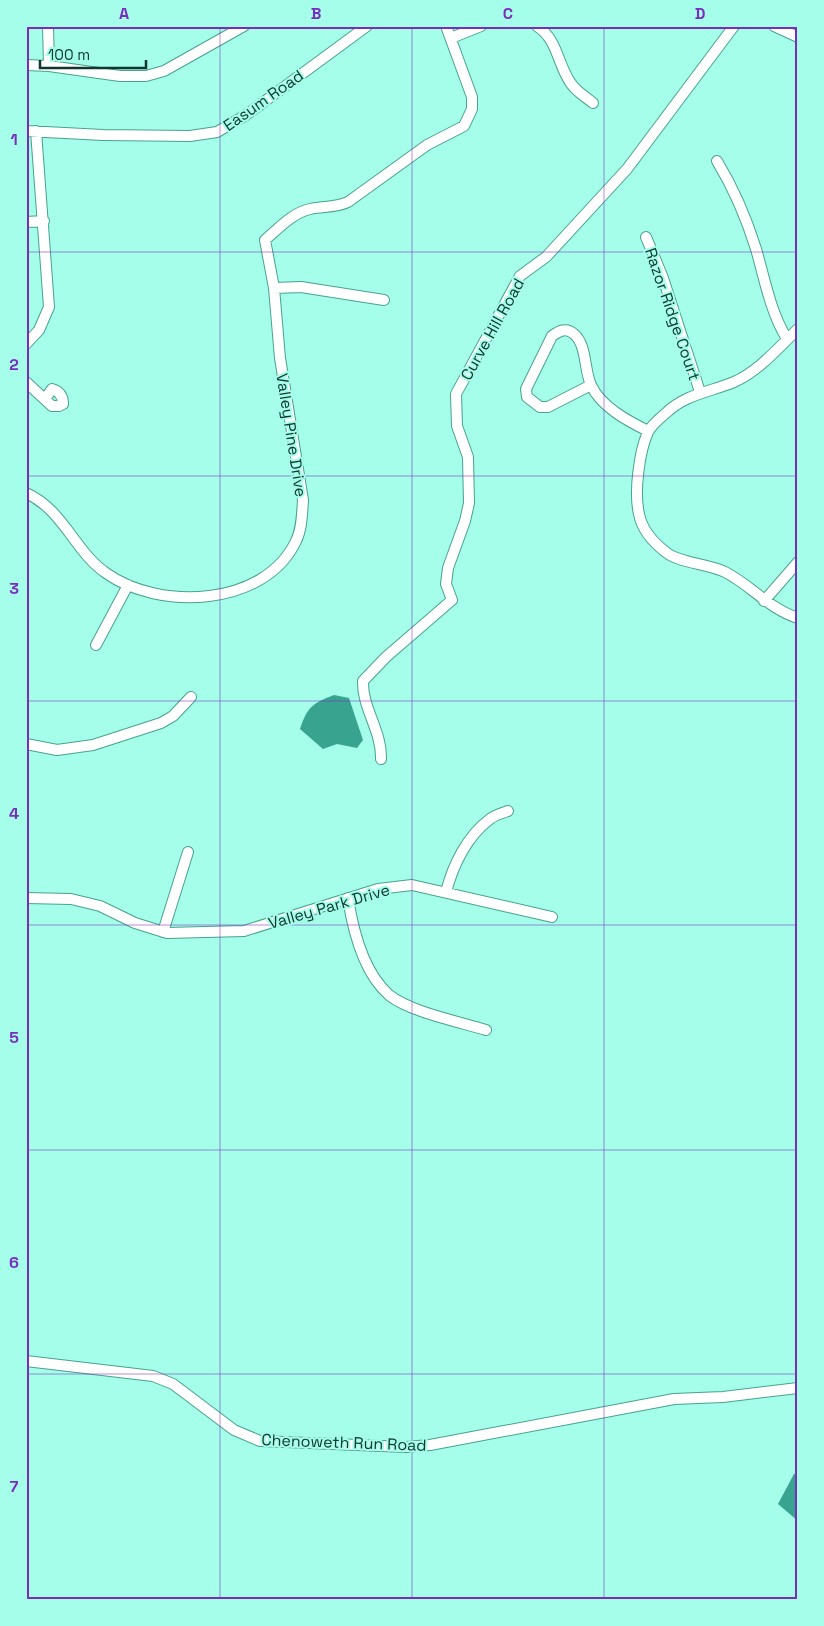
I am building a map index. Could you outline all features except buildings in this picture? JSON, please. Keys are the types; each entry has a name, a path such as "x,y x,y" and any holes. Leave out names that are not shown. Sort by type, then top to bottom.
{"street":[{"path":"48,26 50,66"},
{"path":"26,65 50,66 120,76 146,76 164,71 244,26"},
{"name":"Easum Road","path":"31,131 103,135 183,136 217,132 246,115 367,26"},
{"path":"446,26 451,38 481,26"},
{"path":"537,26 548,35 554,44 570,82 593,104"},
{"name":"Curve Hill Road","path":"381,759 382,746 362,694 363,681 386,657 452,600 446,584 448,568 466,521 469,503 468,457 457,426 456,394 520,276 546,257 627,169 734,26"},
{"path":"774,26 798,37"},
{"name":"Valley Pine Drive","path":"26,493 53,511 98,567 128,585 152,593 179,596 235,591 249,586 268,574 295,542 302,519 303,500 280,358 274,288 265,240 296,215 309,209 337,207 348,202 427,145 464,126 472,109 472,97 451,38"},
{"path":"26,344 39,330 49,307 44,221 31,131"},
{"path":"717,161 736,192 756,250 776,320 787,339"},
{"path":"26,222 44,221"},
{"name":"Razor Ridge Court","path":"646,237 663,278 700,392"},
{"path":"274,288 301,287 384,300"},
{"path":"798,329 747,374 733,382 700,392 667,412 648,431 638,480 639,514 648,535 668,555 724,571 750,588 764,601 786,614 798,618"},
{"path":"591,386 548,407 540,407 527,397 526,389 552,336 559,331 567,330 574,334 579,341 591,386 605,404 648,431"},
{"path":"26,382 45,399"},
{"path":"764,601 798,562"},
{"path":"96,646 128,585"},
{"path":"26,744 57,750 93,746 161,723 173,716 191,697"},
{"path":"446,892 452,869 469,842 490,818 508,811"},
{"path":"162,932 188,852"},
{"name":"Valley Park Drive","path":"26,898 71,899 100,906 135,923 162,932 244,932 378,889 412,885 552,916"},
{"path":"348,898 352,920 371,975 390,996 425,1012 486,1030"},
{"name":"Chenoweth Run Road","path":"26,1361 153,1376 183,1390 234,1430 268,1442 406,1447 430,1445 674,1399 723,1397 798,1388"}],"shaded area":[{"path":"334,695 349,698 363,740 357,748 337,744 323,749 300,729 308,711 316,703"},
{"path":"798,1473 798,1521 778,1504 794,1474"}]}
